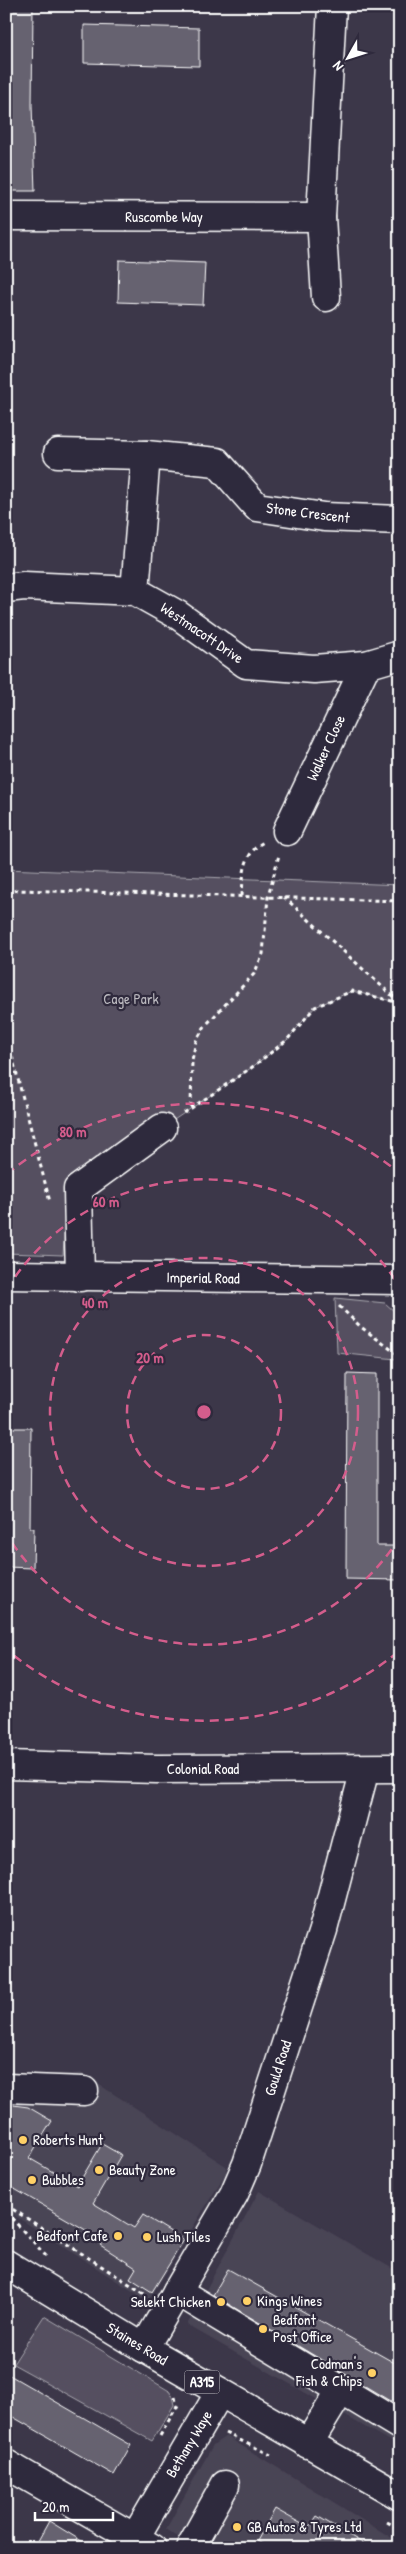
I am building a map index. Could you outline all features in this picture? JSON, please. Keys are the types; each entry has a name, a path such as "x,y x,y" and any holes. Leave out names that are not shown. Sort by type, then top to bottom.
{"street":[{"path":"326,297 321,217 332,6"},
{"name":"Ruscombe Way","path":"6,216 321,217"},
{"name":"Stone Crescent","path":"58,453 146,455 217,462 257,507 324,517 400,520"},
{"path":"135,591 146,455"},
{"name":"Westmacott Drive","path":"6,588 24,586 135,591 178,615 246,664 314,669 366,665 400,655"},
{"name":"Walker Close","path":"283,843 366,665"},
{"path":"80,1277 78,1189 162,1128"},
{"name":"Imperial Road","path":"6,1275 400,1280"},
{"name":"Colonial Road","path":"6,1765 157,1769 400,1768"},
{"name":"Gould Road","path":"144,2348 234,2194 247,2164 323,1930 365,1769"},
{"path":"6,2088 84,2092"},
{"name":"Staines Road","path":"6,2264 144,2348 400,2496"},
{"path":"177,2291 399,2425"},
{"path":"308,2444 341,2390"},
{"name":"Bethany Waye","path":"138,2544 220,2392"},
{"path":"6,2464 138,2544"},
{"path":"190,2548 225,2485"}],"path":[{"path":"192,1108 192,1060 196,1041 205,1026 254,974 263,954 268,897 283,843"},
{"path":"242,896 244,865 259,844"},
{"path":"6,893 17,890 400,902"},
{"path":"284,898 400,1003"},
{"path":"162,1128 251,1068 286,1040 315,1007 352,991 400,1003"},
{"path":"6,1033 51,1207"},
{"path":"334,1300 362,1328 400,1356"},
{"path":"6,2205 147,2296"},
{"path":"159,2439 178,2406"}],"shaded area":[{"path":"81,2073 226,2166 226,2173 148,2301 6,2210 6,2079"},
{"path":"259,2191 400,2273 400,2447 187,2325"},
{"path":"226,2436 400,2543 400,2548 195,2548 166,2529 213,2445"}],"green space":[{"name":"Cage Park","path":"6,869 400,885 400,1003 352,991 315,1007 287,1040 251,1068 162,1128 138,1132 68,1178 63,1255 6,1253"},
{"path":"335,1298 385,1303 395,1312 396,1359 337,1353"},
{"path":"44,2316 171,2392 174,2405 152,2441 13,2364"}],"building":[{"path":"6,6 33,6 32,105 35,191 6,191"},
{"path":"84,25 199,28 199,66 84,63"},
{"path":"119,260 205,263 203,305 118,302"},
{"path":"347,1373 377,1374 377,1546 400,1546 400,1580 346,1579"},
{"path":"6,1428 31,1428 30,1528 34,1528 33,1568 6,1567"},
{"path":"6,2104 28,2107 52,2121 29,2158 77,2186 102,2144 121,2155 93,2203 134,2228 143,2215 184,2240 152,2292 130,2278 136,2268 100,2245 102,2242 84,2229 11,2187 6,2195"},
{"path":"228,2269 400,2366 400,2407 213,2295"},
{"path":"6,2373 131,2445 114,2475 6,2413"},
{"path":"275,2509 309,2528 317,2516 371,2548 270,2548 257,2541"},
{"path":"49,2521 93,2548 34,2548"}],"place":[{"name":"Roberts Hunt","path":"23,2140"},
{"name":"Beauty Zone","path":"99,2170"},
{"name":"Bubbles","path":"32,2180"},
{"name":"Bedfont Cafe","path":"118,2236"},
{"name":"Lush Tiles","path":"147,2237"},
{"name":"Kings Wines","path":"247,2301"},
{"name":"Selekt Chicken","path":"221,2302"},
{"name":"Bedfont Post Office","path":"263,2329"},
{"name":"Codman's Fish & Chips","path":"372,2373"},
{"name":"GB Autos & Tyres Ltd","path":"237,2527"}]}
